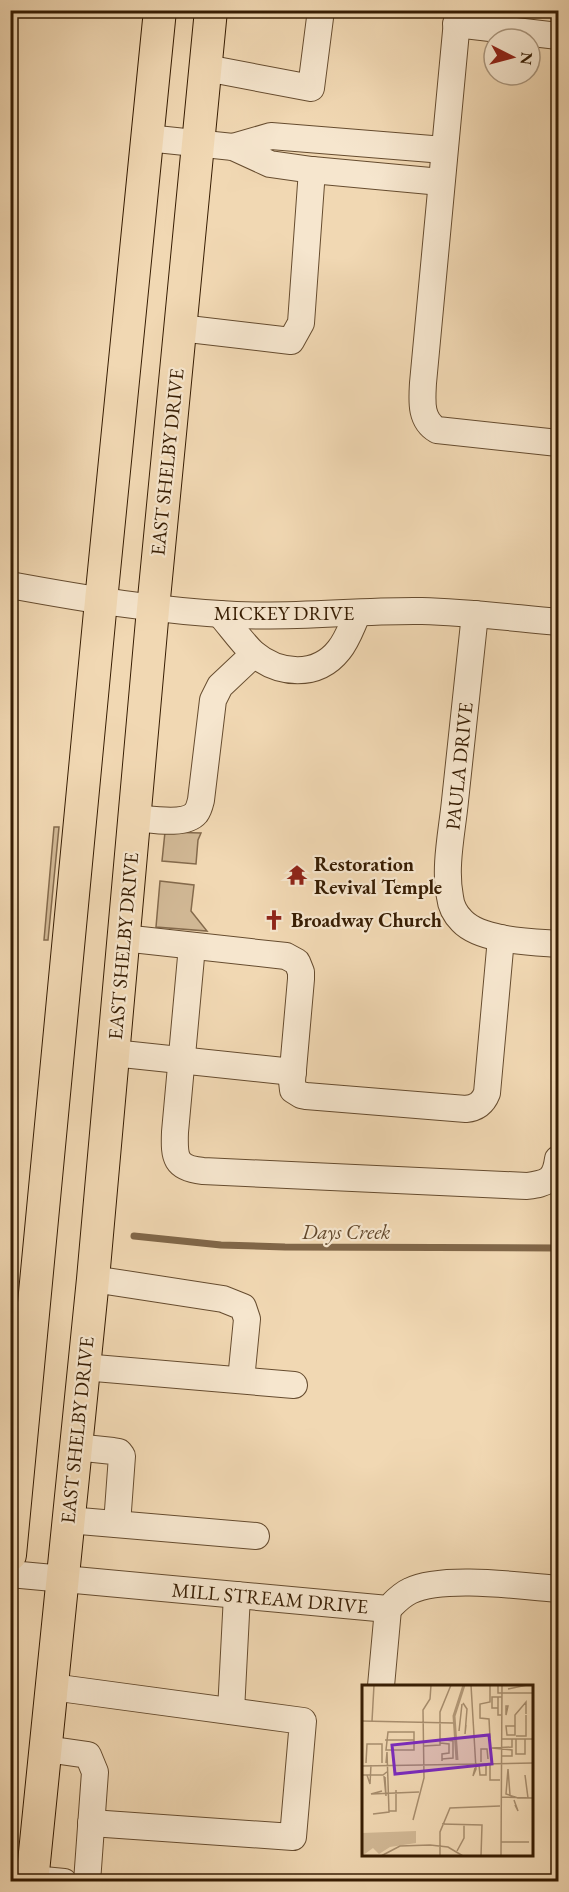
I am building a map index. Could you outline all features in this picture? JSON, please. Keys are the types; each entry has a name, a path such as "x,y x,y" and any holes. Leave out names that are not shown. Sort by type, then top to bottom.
{"main road":[{"path":"10,1555 100,601 160,10"},
{"name":"EAST SHELBY DRIVE","path":"32,1880 93,1279 153,609 211,10"}],"street":[{"path":"206,68 311,88 321,10"},
{"path":"558,36 457,17 422,404 425,418 430,426 437,430 558,443"},
{"path":"233,147 271,136 444,150"},
{"path":"147,138 233,147 270,164 441,182"},
{"path":"180,328 291,341 301,323 321,171 334,140"},
{"name":"MICKEY DRIVE","path":"10,585 153,609 220,614 287,615 422,611 558,622"},
{"path":"220,614 254,654 279,668 301,671 311,669 331,659 347,639 358,613"},
{"name":"PAULA DRIVE","path":"475,614 450,856 450,898 454,912 470,929 479,933 501,938 558,944"},
{"path":"135,818 163,821 188,819 195,814 201,800 213,700 220,686 254,654"},
{"path":"123,938 286,956 297,962 301,979 293,1090 301,1095 466,1109 477,1107 485,1099 487,1093 501,938"},
{"path":"192,946 174,1149 182,1166 191,1170 527,1186 552,1178 557,1169 558,1159"},
{"path":"113,1053 293,1072"},
{"path":"93,1279 222,1299 243,1307 247,1319 241,1380"},
{"path":"83,1367 294,1385"},
{"path":"75,1447 119,1452 122,1456 117,1524"},
{"path":"68,1520 256,1536"},
{"name":"MILL STREAM DRIVE","path":"10,1574 388,1609 400,1597 412,1590 439,1584 489,1583 558,1588"},
{"path":"231,1711 237,1595"},
{"path":"381,1685 388,1609"},
{"path":"52,1687 303,1720 293,1838 91,1823"},
{"path":"46,1749 88,1755 95,1772 87,1881"},
{"path":"32,1880 64,1881"}],"shaded area":[{"path":"54,827 59,827 48,940 44,940"},
{"path":"165,832 201,833 198,840 196,864 162,861"},
{"path":"160,881 194,885 191,911 207,931 156,927"}],"waterway":[{"name":"Days Creek","path":"134,1236 221,1245 285,1247 558,1248"}],"place":[{"name":"Restoration Revival Temple","path":"297,875"},
{"name":"Broadway Church","path":"274,920"}]}
